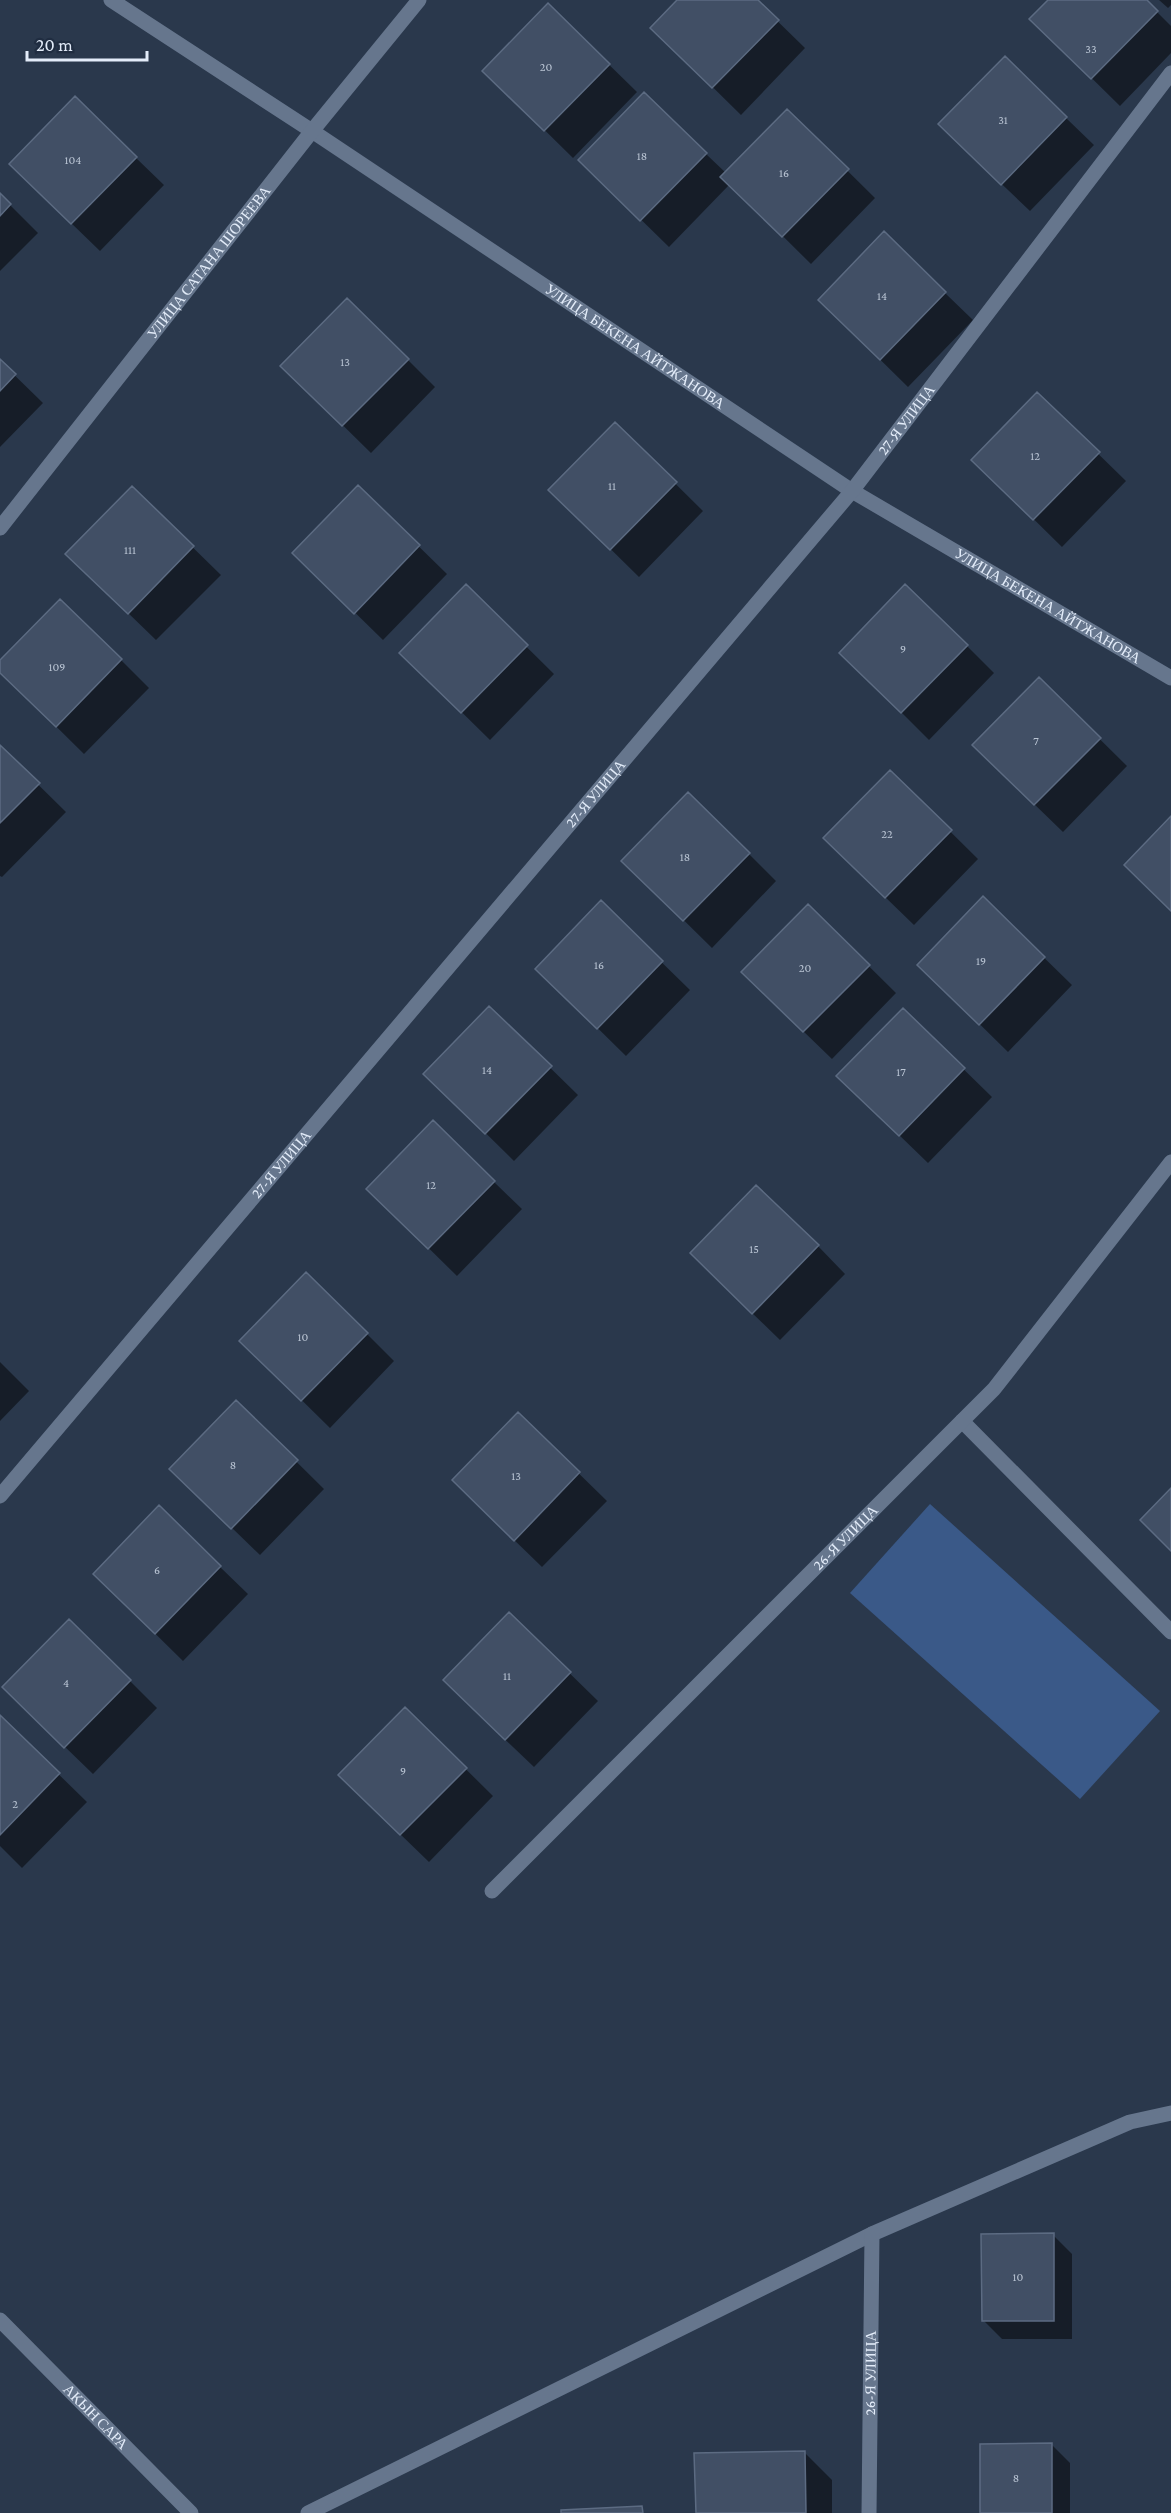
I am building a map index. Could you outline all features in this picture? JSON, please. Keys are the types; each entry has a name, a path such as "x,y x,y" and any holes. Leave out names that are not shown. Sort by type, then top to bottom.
{"street":[{"name":"УЛИЦА БЕКЕНА АЙТЖАНОВА","path":"111,0 312,131 852,491 1171,678"},
{"name":"УЛИЦА САТАНА ШОРЕЕВА","path":"0,528 418,0"},
{"name":"27-Я УЛИЦА","path":"0,1496 852,491 1171,73"},
{"name":"26-Я УЛИЦА","path":"492,1891 994,1389 1171,1162"},
{"path":"962,1421 1171,1632"},
{"path":"308,2513 873,2234 1130,2122 1171,2114"},
{"name":"26-Я УЛИЦА","path":"869,2513 873,2234"},
{"name":"АКЫН САРА","path":"0,2320 191,2513"}],"shaded area":[{"path":"930,1504 1160,1711 1080,1799 850,1593"}],"building":[{"path":"677,0 758,0 779,20 712,88 650,28"},
{"path":"1048,0 1147,0 1158,11 1091,79 1029,19"},
{"path":"548,3 610,64 544,131 482,71"},
{"path":"1005,56 1067,117 1001,185 938,124"},
{"path":"644,92 707,153 640,221 578,160"},
{"path":"75,96 137,157 71,224 9,164"},
{"path":"787,109 849,169 782,237 720,177"},
{"path":"0,193 11,204 0,216"},
{"path":"884,231 946,292 880,360 818,300"},
{"path":"347,298 409,359 342,426 280,366"},
{"path":"0,359 16,374 0,391"},
{"path":"1037,392 1100,452 1033,520 971,460"},
{"path":"615,422 677,482 610,550 548,490"},
{"path":"358,485 420,545 354,614 292,553"},
{"path":"132,486 194,546 128,614 65,554"},
{"path":"466,584 528,645 461,713 399,653"},
{"path":"905,584 968,645 901,713 839,653"},
{"path":"60,599 122,659 56,727 0,673 0,660"},
{"path":"1039,677 1101,738 1034,805 972,745"},
{"path":"0,745 40,783 0,823"},
{"path":"890,770 952,830 885,898 823,838"},
{"path":"688,792 750,853 683,921 621,861"},
{"path":"1171,816 1171,911 1124,865"},
{"path":"983,896 1045,957 979,1025 917,965"},
{"path":"601,900 663,961 597,1029 535,969"},
{"path":"808,904 870,965 803,1032 741,972"},
{"path":"489,1006 552,1066 485,1134 423,1074"},
{"path":"903,1008 965,1068 899,1136 836,1076"},
{"path":"433,1120 495,1181 428,1249 366,1189"},
{"path":"756,1185 819,1245 752,1314 690,1253"},
{"path":"306,1272 368,1333 301,1401 239,1341"},
{"path":"236,1400 298,1460 231,1529 169,1469"},
{"path":"518,1412 580,1472 514,1541 452,1480"},
{"path":"1171,1488 1171,1551 1140,1520"},
{"path":"159,1505 221,1566 155,1634 93,1574"},
{"path":"509,1612 571,1672 505,1740 443,1680"},
{"path":"69,1619 131,1680 64,1748 2,1687"},
{"path":"405,1707 467,1768 400,1835 338,1775"},
{"path":"0,1715 60,1773 0,1835"},
{"path":"1054,2233 1054,2321 982,2321 981,2234"},
{"path":"1052,2443 1052,2513 980,2513 980,2444"},
{"path":"805,2451 806,2513 696,2513 694,2453"},
{"path":"642,2506 643,2513 561,2513 561,2510"}]}
